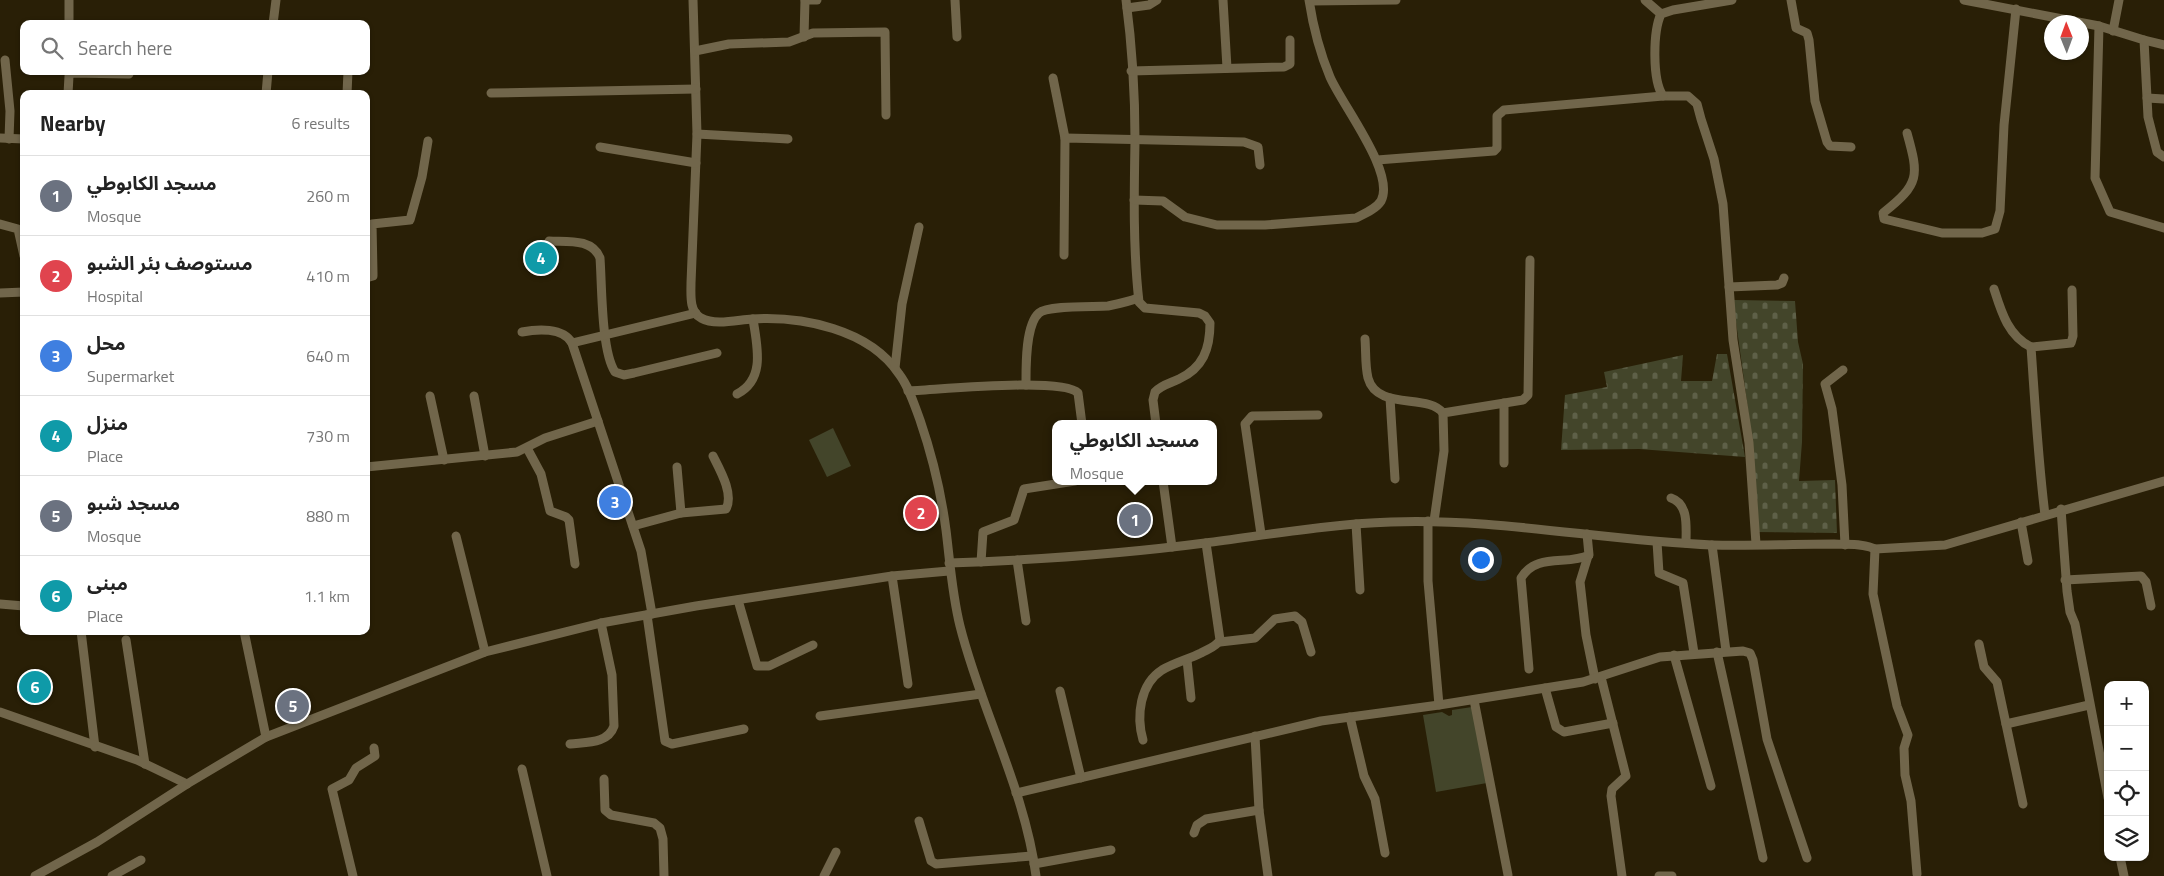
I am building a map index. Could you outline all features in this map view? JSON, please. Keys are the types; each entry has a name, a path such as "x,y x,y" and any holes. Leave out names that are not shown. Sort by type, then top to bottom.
{"street":[{"path":"69,0 70,20"},
{"path":"274,20 276,0"},
{"path":"693,0 696,163 691,283 692,307 702,319 713,321 793,320 840,331 877,350 895,368 908,391 933,461 945,528 949,567 961,628 981,694 1016,792 1036,876"},
{"path":"804,37 805,0 816,0"},
{"path":"955,0 957,37"},
{"path":"1156,420 1153,400 1155,392 1200,366 1205,355 1210,323 1205,316 1199,313 1142,307 1138,298 1135,263 1135,139 1126,4 1149,4 1157,0"},
{"path":"1223,0 1228,68"},
{"path":"1134,200 1163,201 1184,217 1216,224 1265,225 1356,218 1369,212 1381,201 1382,178 1377,160 1346,108 1330,76 1312,18 1309,1 1396,0"},
{"path":"1645,0 1661,14"},
{"path":"1661,14 1673,10 1732,0"},
{"path":"1791,0 1796,28 1807,33 1810,40 1815,101 1827,142 1830,146 1851,148"},
{"path":"1964,0 2099,26 2164,44"},
{"path":"2114,31 2119,0"},
{"path":"1907,132 1916,165 1915,177 1907,192 1883,213 1884,219 1942,233 1982,233 1995,229 2000,211 2004,125 2016,9"},
{"path":"1661,14 1656,28 1656,65 1658,90 1663,96"},
{"path":"2099,26 2096,183 2110,212 2164,228"},
{"path":"695,50 729,44 788,42 813,33 885,32 886,115"},
{"path":"1131,71 1289,65 1290,40"},
{"path":"2144,40 2147,98 2154,146 2157,152 2164,157"},
{"path":"5,60 10,111 4,138 20,139"},
{"path":"68,90 70,75"},
{"path":"266,90 268,75"},
{"path":"347,90 348,75"},
{"path":"1053,78 1065,138 1064,255"},
{"path":"491,93 696,89"},
{"path":"1377,160 1494,152 1497,148 1497,116 1504,110 1663,96 1688,96 1696,104 1714,159 1723,204 1740,393 1749,443 1756,544"},
{"path":"2147,98 2164,99"},
{"path":"696,134 788,139"},
{"path":"1065,138 1251,143 1258,148 1260,165"},
{"path":"370,275 373,273 372,224 410,220 422,177 428,141"},
{"path":"600,147 696,163"},
{"path":"0,224 18,229 20,238"},
{"path":"895,368 902,304 918,227"},
{"path":"549,241 586,244 598,251 605,334 612,367 615,372 624,375 671,366 717,353"},
{"path":"1443,413 1523,400 1529,391 1530,260"},
{"path":"1729,287 1777,285 1782,283 1784,278"},
{"path":"1994,289 2008,327 2019,340 2031,347 2071,343 2073,336 2072,290"},
{"path":"0,292 20,292"},
{"path":"1026,385 1029,337 1034,320 1040,312 1051,309 1109,306 1138,298"},
{"path":"572,343 696,313"},
{"path":"737,394 752,383 756,372 757,348 753,319"},
{"path":"522,332 542,330 563,334 569,337 572,343 641,551 665,741 672,744 744,729"},
{"path":"1365,338 1368,378 1376,390 1390,398 1435,406 1443,413 1444,450 1431,521 1428,581 1439,705"},
{"path":"2031,347 2045,515"},
{"path":"1843,370 1825,384 1832,409 1842,485 1845,545"},
{"path":"908,391 1026,385 1074,389 1078,393 1081,420"},
{"path":"430,396 444,460"},
{"path":"474,396 485,456"},
{"path":"1390,398 1395,480"},
{"path":"1504,403 1504,463"},
{"path":"1261,534 1245,424 1252,416 1318,415"},
{"path":"370,467 517,452 545,438 598,421"},
{"path":"527,448 541,474 550,511 566,516 568,520 575,564"},
{"path":"634,526 681,513 723,511 728,507 724,478 713,456"},
{"path":"677,467 681,513"},
{"path":"36,876 97,842 187,784 266,737 485,652 601,623 649,614 981,562 1172,547 1261,534 1356,524 1431,521 1657,542 1712,545 1845,545 1870,546 1875,549 1945,545 2061,509 2164,481"},
{"path":"981,562 984,532 1014,520 1024,489 1052,485"},
{"path":"1164,485 1172,547"},
{"path":"1670,498 1677,500 1683,508 1686,543"},
{"path":"2061,509 2068,603 2075,624 2104,778"},
{"path":"2021,522 2028,561"},
{"path":"1356,524 1360,590"},
{"path":"1587,534 1590,550 1580,582 1586,635 1613,723 1626,776 1612,789 1611,796 1622,876"},
{"path":"456,536 485,652"},
{"path":"1657,542 1659,573 1683,583 1694,653"},
{"path":"1206,543 1220,642"},
{"path":"1712,545 1721,651 1763,858"},
{"path":"1875,549 1873,594 1897,706 1908,735 1904,748 1905,775 1911,801 1917,874"},
{"path":"1529,669 1521,578 1526,571 1542,562 1588,556"},
{"path":"1017,560 1026,621"},
{"path":"892,576 908,684"},
{"path":"2065,580 2141,576 2146,582 2151,606"},
{"path":"738,600 756,666 769,666 813,645"},
{"path":"0,604 20,606"},
{"path":"1142,740 1140,728 1141,703 1150,682 1163,670 1187,660 1220,642 1256,638 1274,619 1295,616 1302,622 1311,652"},
{"path":"570,744 604,739 612,732 614,726 612,675 601,623"},
{"path":"81,635 95,747"},
{"path":"245,635 266,737"},
{"path":"126,640 145,764"},
{"path":"1979,644 1984,667 1997,682 2023,804"},
{"path":"1016,792 1255,736 1350,717 1474,700 1598,678 1652,659 1721,651 1750,652 1767,739 1807,858"},
{"path":"1674,655 1711,786"},
{"path":"1187,660 1191,698"},
{"path":"1545,688 1556,727 1560,731 1564,732 1613,723"},
{"path":"1060,691 1081,778"},
{"path":"820,716 981,694"},
{"path":"1474,700 1508,875"},
{"path":"2006,724 2089,705"},
{"path":"0,712 145,764 187,784"},
{"path":"1350,717 1364,776 1375,799 1385,853"},
{"path":"1255,736 1260,810 1268,876"},
{"path":"353,876 332,789 349,780 356,768 372,760 375,756 374,748"},
{"path":"522,769 547,876"},
{"path":"604,779 605,810 611,815 654,823 660,828 663,839 664,876"},
{"path":"1194,833 1197,825 1206,819 1260,810"},
{"path":"919,821 934,863 1033,860 1111,850"},
{"path":"824,876 836,852"},
{"path":"112,876 141,860"},
{"path":"2121,861 2124,876"},
{"path":"1659,876 1672,876"}],"green space":[{"path":"1733,300 1795,301 1798,342 1803,364 1802,442 1799,481 1835,480 1837,533 1756,532 1748,409"},
{"path":"1717,354 1727,354 1745,457 1639,449 1561,450 1565,395 1607,387 1604,372 1683,355 1681,381 1712,381"},
{"path":"833,428 851,466 827,477 809,440"},
{"path":"1472,707 1487,783 1436,792 1423,715 1442,712 1449,716 1452,715 1452,710"}],"place":[{"name":"منزل","path":"541,258"},
{"name":"محل","path":"615,502"},
{"name":"مستوصف بئر الشبو","path":"921,513"},
{"name":"مسجد الكابوطي","path":"1135,520"},
{"name":"مبنى","path":"35,687"},
{"name":"مسجد شبو","path":"293,706"}]}
